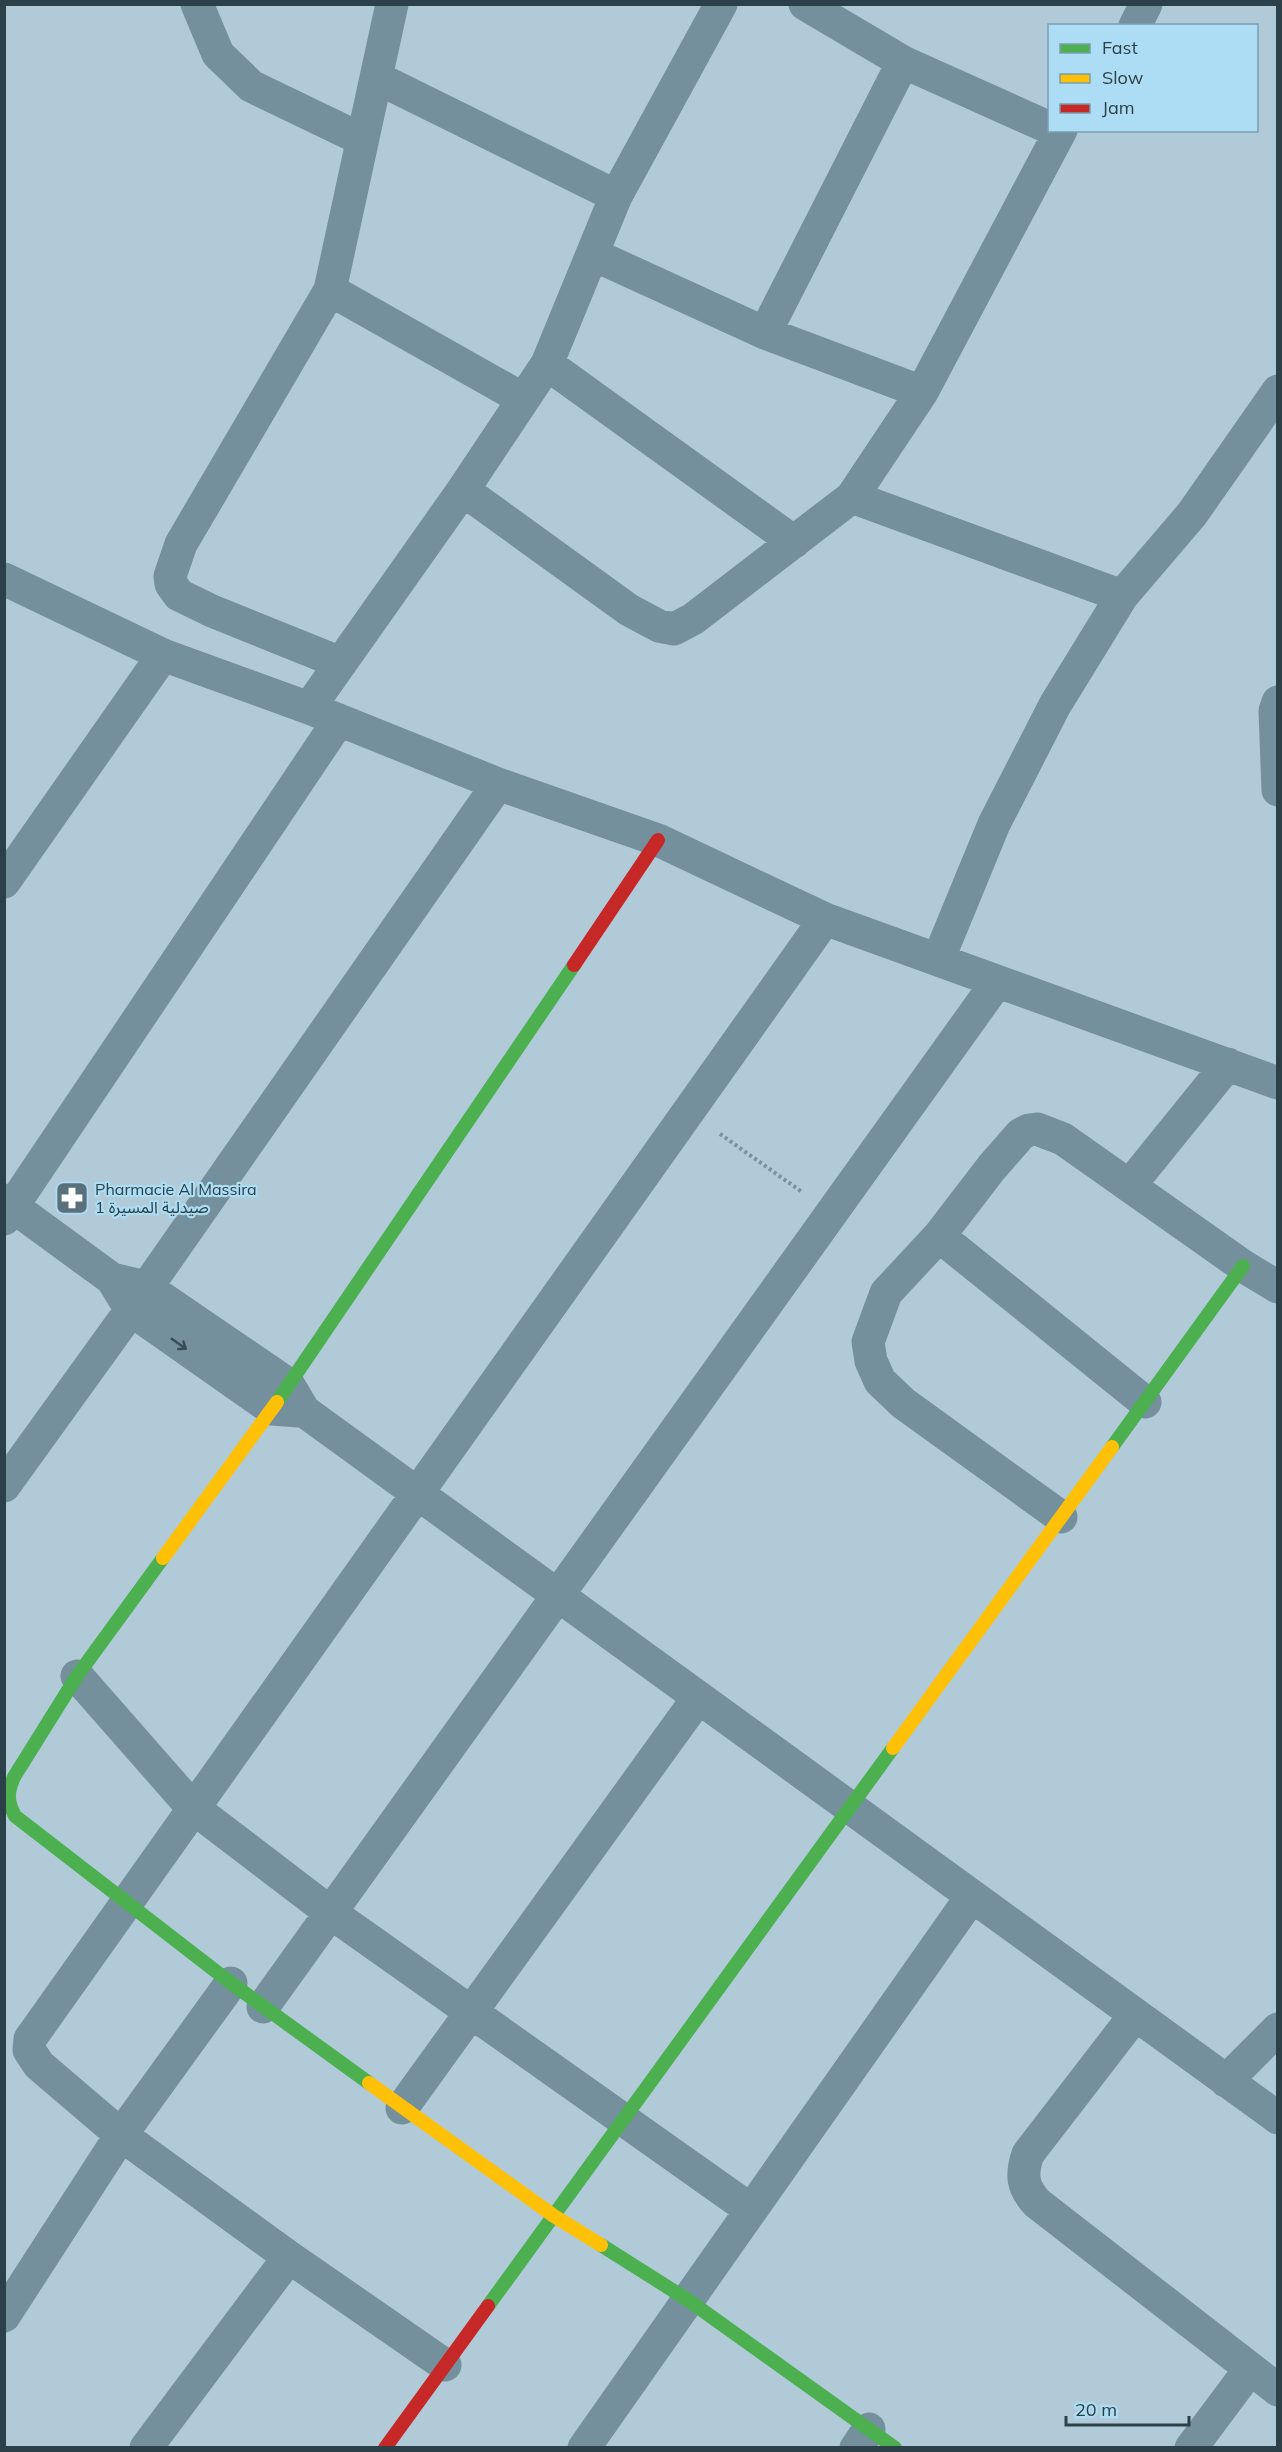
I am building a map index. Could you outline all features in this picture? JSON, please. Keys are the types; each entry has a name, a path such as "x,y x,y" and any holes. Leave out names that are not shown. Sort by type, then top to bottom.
{"street":[{"path":"197,4 218,54 251,86 361,139"},
{"path":"341,663 212,611 179,595 171,584 170,576 181,544 330,290 392,4"},
{"path":"309,708 463,490 547,364 616,196 721,4"},
{"path":"805,4 903,62 1048,126"},
{"path":"1136,24 1146,4"},
{"path":"765,333 903,62"},
{"path":"377,78 616,196"},
{"path":"463,490 629,610 659,626 674,629 693,619 852,497 922,392 1055,132"},
{"path":"592,254 765,333 922,392"},
{"path":"330,290 523,399"},
{"path":"547,364 794,542"},
{"path":"938,960 994,824 1055,705 1122,596 1192,514 1278,391"},
{"path":"852,497 1122,596"},
{"path":"6,581 163,655 309,708 498,784 658,840 825,919 1278,1083"},
{"path":"4,882 163,655"},
{"path":"1278,702 1275,711 1278,790"},
{"path":"339,720 7,1208 304,1412 1278,2118"},
{"path":"6,1483 139,1298 498,784"},
{"path":"658,840 280,1396 77,1676 14,1777 8,1791 8,1803 15,1816 263,2007 554,2216 688,2300 873,2442"},
{"path":"445,2365 289,2257 122,2135 39,2065 29,2050 30,2039 825,919"},
{"path":"263,2007 997,982"},
{"path":"1130,1185 1227,1064"},
{"path":"1061,1517 903,1403 880,1382 871,1361 868,1342 886,1293 939,1236 992,1167 1021,1134 1037,1129 1063,1139 1243,1266 1278,1287"},
{"path":"939,1236 1145,1402"},
{"path":"386,2448 1243,1266"},
{"path":"77,1676 192,1808 331,1913 470,2013 751,2210"},
{"path":"402,2108 698,1698"},
{"path":"584,2448 972,1896"},
{"path":"4,2316 122,2135 231,1983"},
{"path":"1134,2015 1028,2154 1023,2169 1023,2181 1028,2193 1037,2203 1278,2390"},
{"path":"1226,2081 1278,2029"},
{"path":"146,2448 289,2257"},
{"path":"1191,2448 1250,2369"}],"path":[{"path":"689,1112 832,1213"}],"traffic: fast":[{"path":"277,1402 574,965"},
{"path":"1112,1447 1243,1266"},
{"path":"163,1558 77,1676 14,1777 9,1797 12,1811 15,1816 231,1983 369,2083"},
{"path":"488,2306 893,1748"},
{"path":"601,2245 688,2300 895,2448"}],"traffic: slow":[{"path":"163,1558 277,1402"},
{"path":"893,1748 1112,1447"},
{"path":"369,2083 554,2216 601,2245"}],"traffic: jam":[{"path":"574,965 658,840"},
{"path":"385,2448 488,2306"}],"place":[{"name":"Pharmacie Al Massira 1 صيدلية المسيرة","path":"72,1198"}]}
